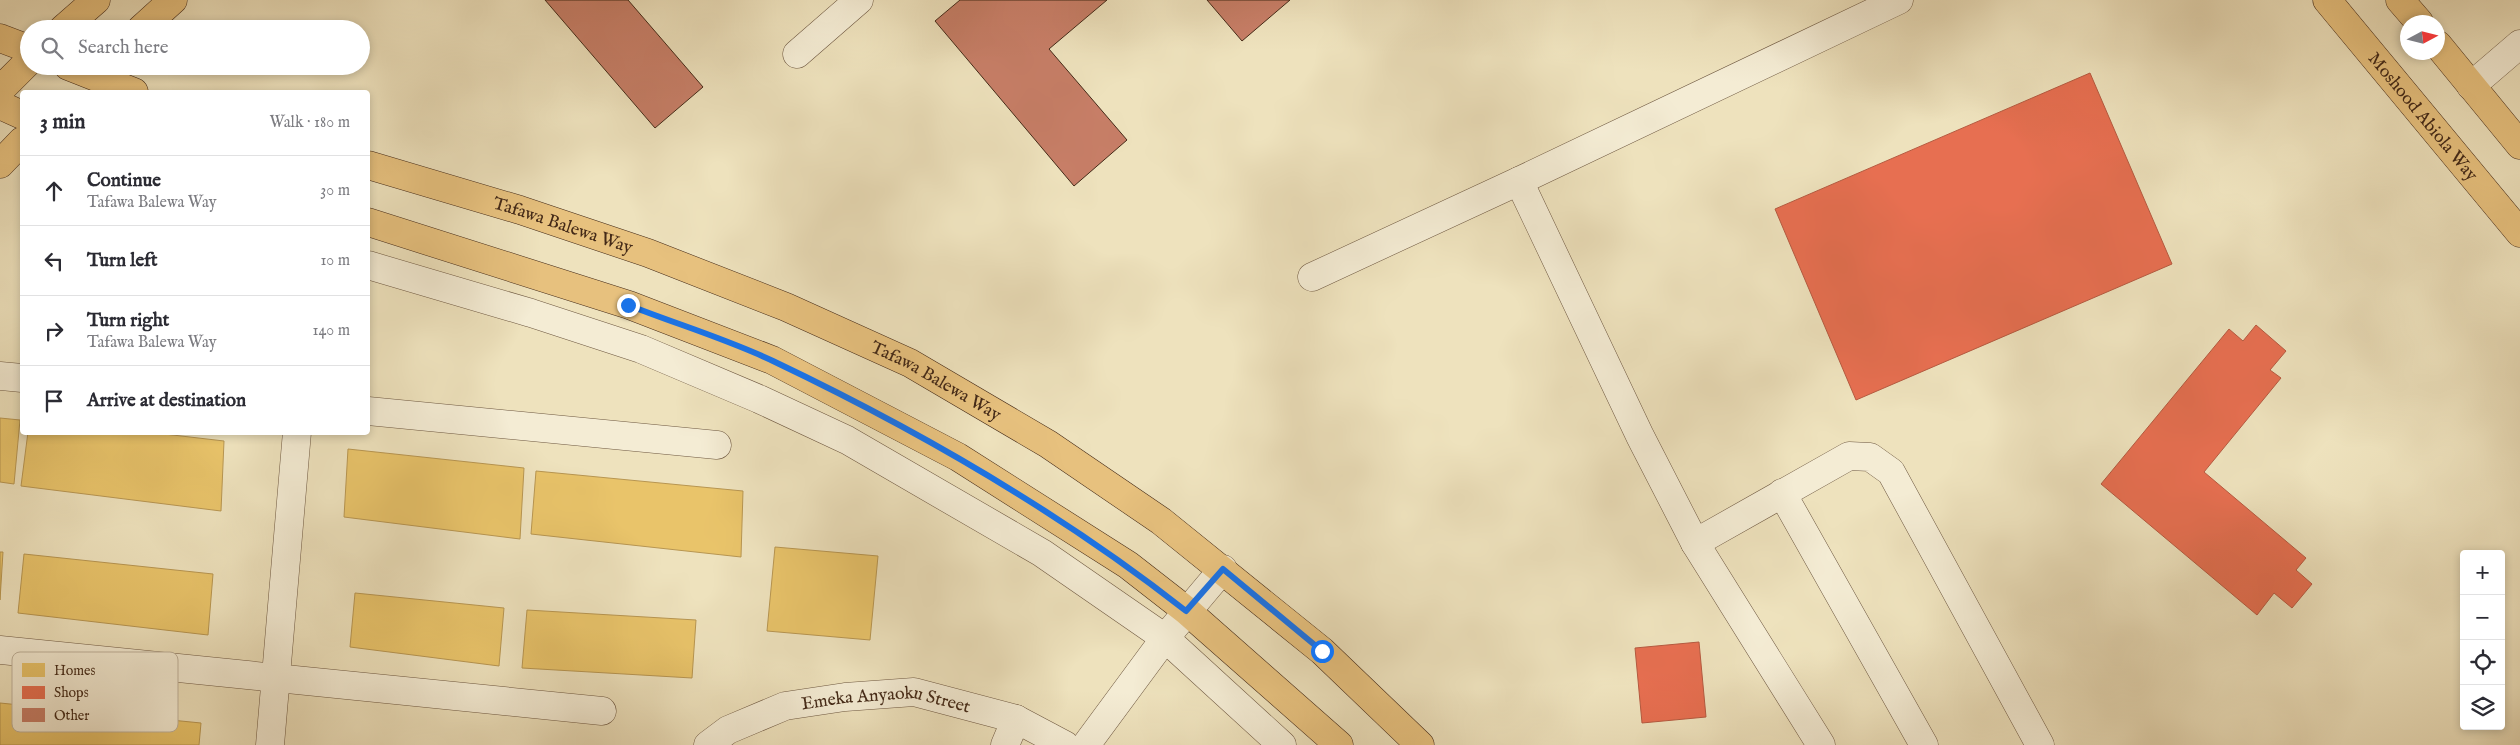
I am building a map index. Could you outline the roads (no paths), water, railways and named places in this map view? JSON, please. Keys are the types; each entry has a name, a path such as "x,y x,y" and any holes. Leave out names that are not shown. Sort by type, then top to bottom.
{"main road":[{"path":"74,20 96,0"},
{"path":"151,20 174,0"},
{"name":"Moshood Abiola Way","path":"2328,0 2520,233"},
{"path":"2400,0 2413,15"},
{"path":"0,38 20,46"},
{"path":"2445,54 2520,145"},
{"path":"0,90 20,70"},
{"path":"81,75 128,90"},
{"path":"0,105 20,114"},
{"name":"Tafawa Balewa Way","path":"370,166 520,210 648,253 786,307 910,363 1048,444 1161,521 1223,569 1322,651 1420,745"},
{"path":"370,223 628,305 772,360 958,457 1128,565 1186,611 1339,745"}],"street":[{"path":"797,54 859,0"},
{"path":"1312,277 1519,182 1899,0"},
{"path":"2471,86 2520,44"},
{"path":"1519,182 1640,436 1695,543 1821,745"},
{"path":"370,266 531,313 641,349 759,398 847,440 1042,553 1165,638 1282,745"},
{"path":"0,376 20,378"},
{"path":"370,411 717,445"},
{"path":"270,745 298,435"},
{"path":"1695,543 1849,456 1870,457 1891,472 2040,745"},
{"path":"1782,493 1924,745"},
{"path":"1086,745 1186,611 1223,569"},
{"path":"0,650 20,652"},
{"path":"178,667 602,711"},
{"name":"Emeka Anyaoku Street","path":"708,745 728,730 785,706 845,697 914,692 1016,719 1065,745"},
{"path":"1005,745 1016,719"}]}
